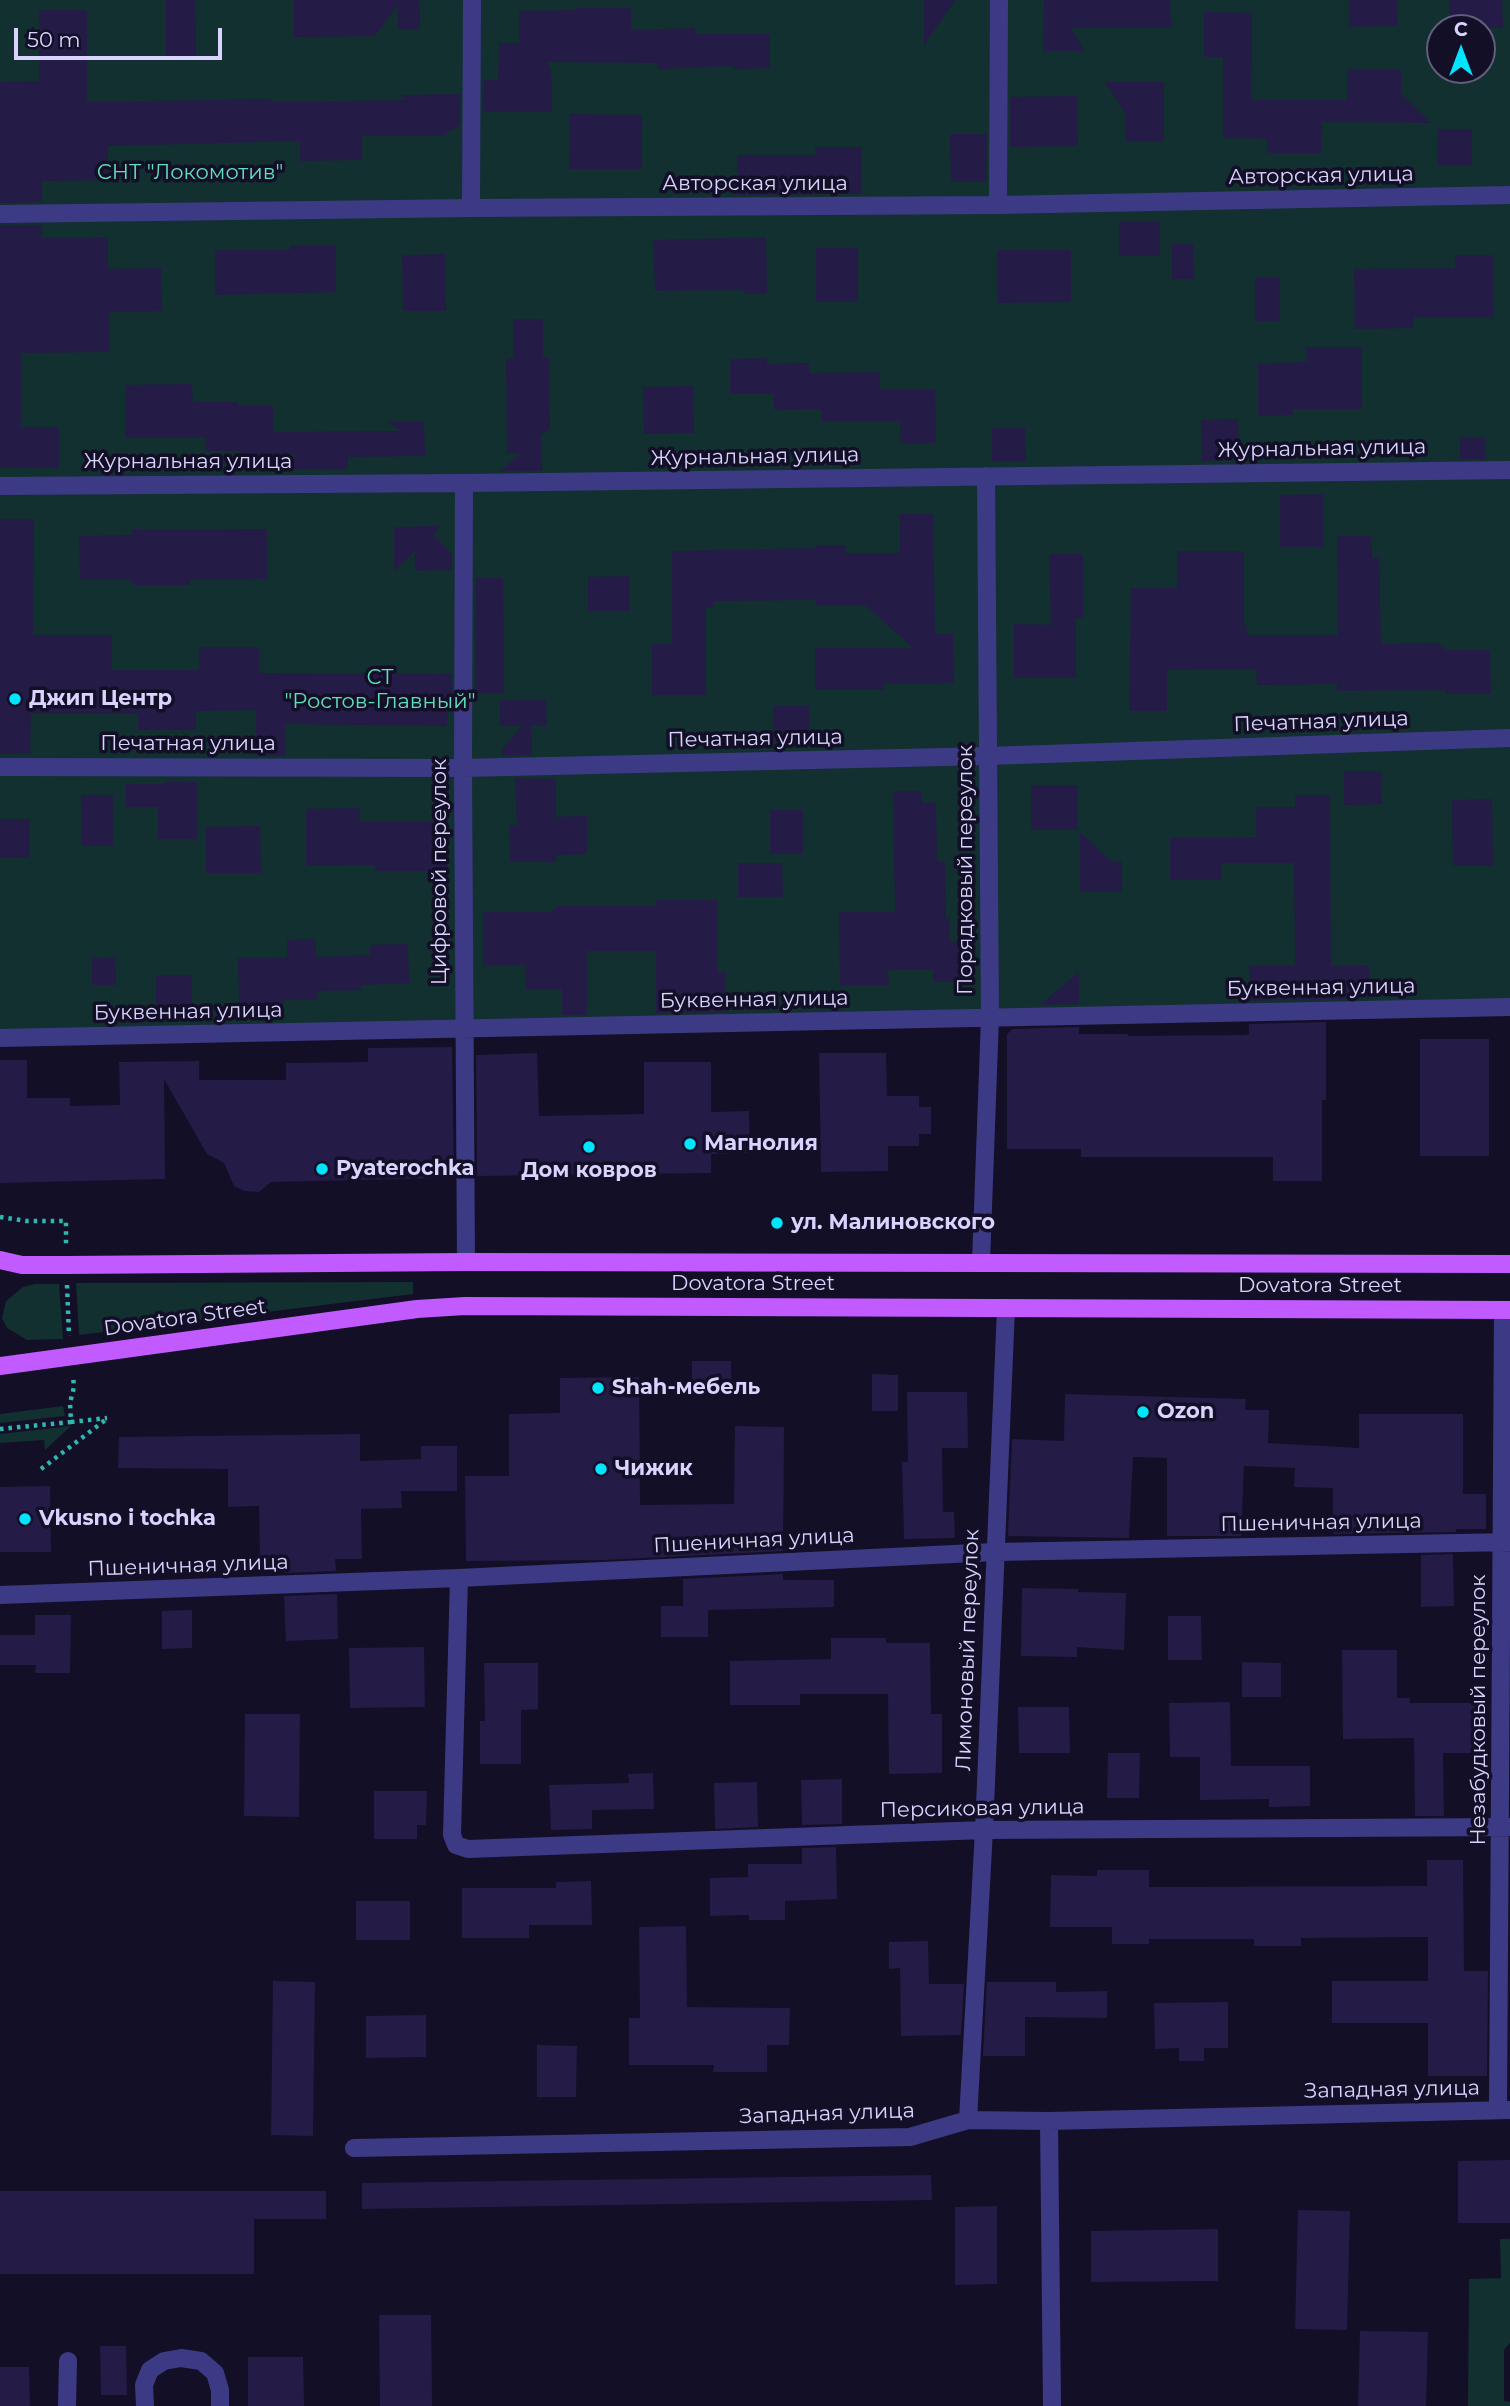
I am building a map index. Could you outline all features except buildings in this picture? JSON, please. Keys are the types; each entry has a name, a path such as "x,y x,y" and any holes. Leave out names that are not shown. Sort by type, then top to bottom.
{"main road":[{"name":"Dovatora Street","path":"0,1260 22,1265 466,1262 1510,1264"},
{"path":"0,1276 22,1265"},
{"name":"Dovatora Street","path":"0,1366 417,1309 465,1306 1507,1310"}],"street":[{"path":"471,208 472,0"},
{"path":"998,205 999,0"},
{"name":"Авторская улица","path":"0,214 998,205 1510,194"},
{"name":"Журнальная улица","path":"0,486 1510,470"},
{"name":"Порядковый переулок","path":"981,1262 990,1017 986,476"},
{"name":"Цифровой переулок","path":"464,483 466,1262"},
{"name":"Печатная улица","path":"0,767 463,768 988,756 1510,738"},
{"name":"Буквенная улица","path":"0,1038 1510,1007"},
{"name":"Лимоновый переулок","path":"968,2120 984,1830 1006,1308"},
{"name":"Незабудковый переулок","path":"1504,2110 1507,1310"},
{"name":"Пшеничная улица","path":"0,1595 458,1578 995,1552 1506,1542"},
{"name":"Персиковая улица","path":"458,1578 452,1835 456,1845 468,1850 984,1830 1506,1827"},
{"name":"Западная улица","path":"354,2148 910,2137 968,2120 1049,2121 1504,2110"},
{"path":"1049,2121 1052,2406"},
{"path":"145,2406 145,2385 149,2370 164,2361 181,2358 201,2361 215,2373 220,2390 220,2406"},
{"path":"67,2406 68,2361"}],"path":[{"path":"0,1217 27,1221 66,1221 66,1265 74,1387 70,1403 71,1422"},
{"path":"0,1429 107,1418 41,1469"}],"green space":[{"name":"СТ \"Ростов-Главный\"","path":"0,0 1510,0 1510,1012 0,1046"},
{"path":"413,1282 413,1294 79,1335 76,1283"},
{"path":"59,1284 63,1339 27,1340 7,1328 2,1318 6,1301 23,1287"},
{"path":"63,1406 65,1416 0,1423 0,1414"},
{"path":"71,1426 45,1450 44,1440 0,1443 0,1434"},
{"path":"1500,2239 1510,2239 1510,2343 1504,2350 1504,2401 1510,2402 1510,2406 1468,2406 1469,2279 1501,2278"}],"place":[{"name":"Джип Центр","path":"15,699"},
{"name":"Магнолия","path":"690,1144"},
{"name":"Дом ковров","path":"589,1147"},
{"name":"Pyaterochka","path":"322,1169"},
{"name":"ул. Малиновского","path":"777,1223"},
{"name":"Shah-мебель","path":"598,1388"},
{"name":"Ozon","path":"1143,1412"},
{"name":"Чижик","path":"601,1469"},
{"name":"Vkusno i tochka","path":"25,1519"}],"park label":[{"name":"СНТ \"Локомотив\"","path":"190,173"}]}
